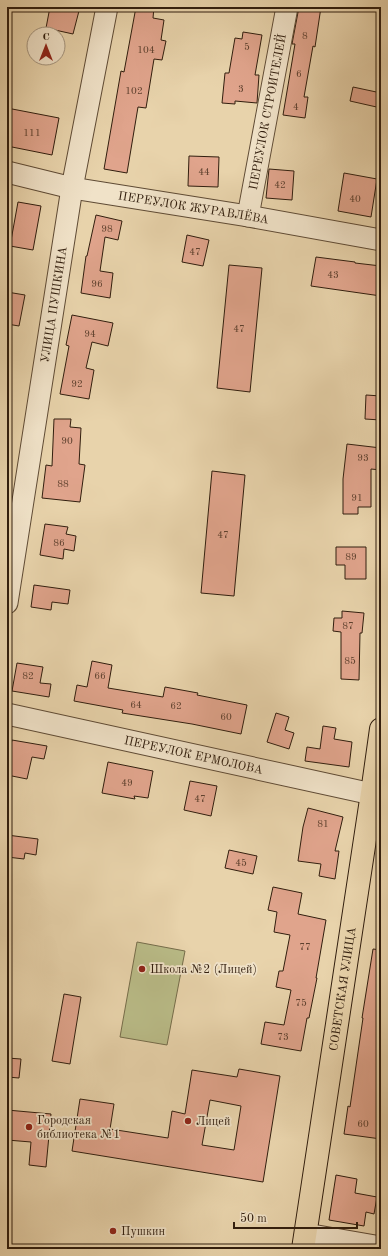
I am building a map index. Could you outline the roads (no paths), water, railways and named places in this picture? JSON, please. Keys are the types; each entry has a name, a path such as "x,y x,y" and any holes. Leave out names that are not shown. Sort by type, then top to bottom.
{"main road":[{"name":"СОВЕТСКАЯ УЛИЦА","path":"305,1241 377,794 381,729"}],"street":[{"name":"УЛИЦА ПУШКИНА","path":"7,603 72,188 107,7"},
{"name":"ПЕРЕУЛОК СТРОИТЕЛЕЙ","path":"248,216 287,7"},
{"name":"ПЕРЕУЛОК ЖУРАВЛЁВА","path":"7,172 72,188 248,216 381,240"},
{"name":"ПЕРЕУЛОК ЕРМОЛОВА","path":"7,714 377,794"},
{"path":"305,1241 381,1247"}],"place":[{"name":"Школа №2 (Лицей)","path":"142,969"},
{"name":"Лицей","path":"188,1121"},
{"name":"Городская библиотека №1","path":"29,1127"},
{"name":"Пушкин","path":"113,1231"}]}
